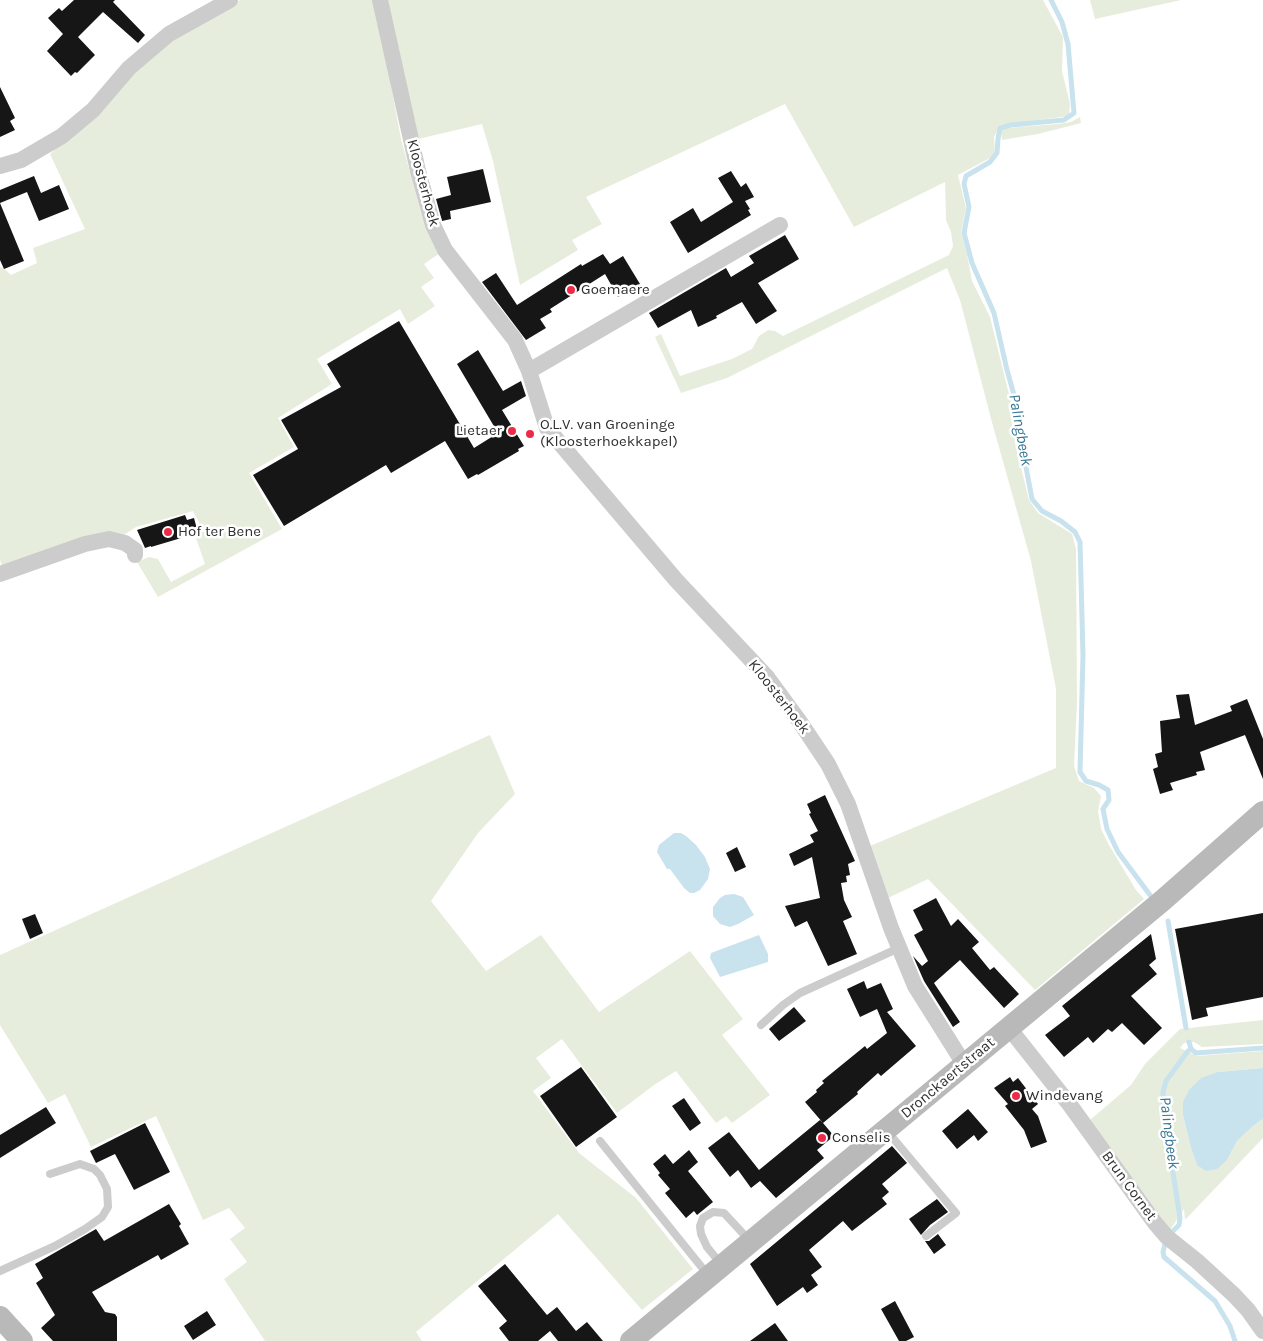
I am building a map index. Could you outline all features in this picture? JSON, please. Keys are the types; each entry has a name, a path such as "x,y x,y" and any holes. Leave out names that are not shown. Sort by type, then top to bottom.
{"main road":[{"name":"Dronckaertstraat","path":"631,1341 1162,901 1263,812"},
{"path":"0,1317 22,1341"}],"street":[{"path":"0,166 21,160 62,136 93,110 129,68 169,34 230,0"},
{"name":"Kloosterhoek","path":"380,0 418,171 433,225 445,250 515,340 529,371 547,428 676,580 767,677 828,764 848,804 868,865 915,986 964,1064"},
{"path":"529,371 780,225"},
{"path":"0,574 85,544 109,539 125,543 135,550 135,555"},
{"name":"Brun Cornet","path":"1008,1028 1070,1106 1155,1223 1167,1237 1234,1295 1263,1331"}],"lane":[{"path":"761,1025 800,992 899,948"},
{"path":"886,1130 956,1213 926,1236"},
{"path":"600,1140 716,1271"},
{"path":"0,1271 55,1246 84,1229 102,1217 108,1207 107,1189 100,1175 94,1169 80,1164 50,1174"},
{"path":"716,1271 701,1234 700,1226 703,1218 713,1212 724,1213 751,1242"}],"green space":[{"path":"240,0 375,0 401,139 421,213 440,253 424,264 434,278 421,287 435,306 408,324 400,309 317,359 332,384 278,418 294,447 249,473 282,529 158,597 137,562 149,557 158,559 171,582 205,564 196,538 201,535 199,522 193,511 136,527 122,536 3,570 0,560 0,268 2,267 11,275 37,263 33,248 85,229 50,154 135,72 173,40"},
{"path":"386,0 1043,0 1063,37 1062,71 1070,104 1069,116 1000,125 994,137 995,153 990,158 958,175 966,208 961,233 972,281 990,317 1016,423 1015,443 1029,500 1038,513 1072,534 1076,549 1077,702 1074,766 1079,781 1094,788 1101,796 1098,811 1101,829 1136,890 1144,899 1035,990 928,879 886,899 870,846 1056,768 1056,689 1031,561 960,300 947,268 727,378 681,393 655,337 661,334 680,376 732,359 752,349 759,336 768,330 775,331 783,336 949,255 953,246 951,232 946,220 945,182 854,227 785,104 586,197 602,224 572,240 578,250 520,285 493,161 482,124 414,140"},
{"path":"1090,0 1181,0 1095,19"},
{"path":"1080,117 1081,123 1038,134 1002,140 1001,130 1071,122"},
{"path":"490,735 515,794 478,833 431,901 486,971 541,935 599,1012 690,951 743,1019 722,1035 770,1095 732,1123 726,1116 716,1123 676,1071 617,1113 562,1039 536,1058 551,1078 533,1091 579,1153 636,1198 693,1269 642,1310 558,1214 416,1332 422,1341 265,1341 224,1279 247,1262 230,1239 245,1228 229,1208 203,1220 156,1116 91,1147 65,1094 48,1103 0,1025 0,955"},
{"path":"1263,1020 1263,1044 1202,1047 1194,1042 1184,1043 1180,1048 1197,1056 1263,1051 1263,1068 1218,1072 1183,1115 1197,1165 1227,1160 1237,1141 1263,1119 1263,1138 1185,1220 1184,1209 1170,1230 1155,1216 1090,1120 1131,1085 1145,1064 1180,1029"}],"water":[{"path":"674,833 681,833 696,845 705,857 710,869 708,879 700,890 694,893 690,893 684,888 670,869 667,869 657,852 659,845"},
{"path":"734,894 743,897 754,915 730,927 720,924 713,916 713,907 720,898 725,895"},
{"path":"759,935 768,954 768,962 720,977 710,958 711,953"},
{"path":"1263,1068 1263,1119 1237,1141 1227,1160 1217,1169 1206,1171 1197,1165 1183,1115 1183,1102 1189,1090 1201,1078 1218,1072"}],"building":[{"path":"74,0 115,0 113,2 145,35 138,43 103,12 78,37 95,55 77,73 75,72 71,76 47,51 63,34 48,18 59,8 62,11"},
{"path":"0,87 15,118 10,121 15,130 0,137"},
{"path":"483,169 491,202 450,211 451,219 442,221 436,199 451,195 447,177"},
{"path":"731,171 741,187 746,183 754,197 745,201 751,215 688,253 670,222 693,208 701,222 733,202 718,178"},
{"path":"34,176 41,193 59,185 69,209 39,221 27,192 0,203 0,190"},
{"path":"0,203 24,261 4,269 0,260"},
{"path":"785,235 799,259 758,283 777,311 756,324 742,302 716,316 717,318 698,327 691,310 658,328 649,313 726,268 731,277 754,263 749,256"},
{"path":"603,254 610,264 623,256 640,284 618,297 605,274 550,309 552,312 540,319 546,328 526,340 482,282 496,273 517,305 581,264 582,266"},
{"path":"399,321 474,448 498,433 457,364 478,350 503,391 521,381 526,396 502,410 524,446 518,449 519,451 468,479 445,441 391,473 386,465 284,526 253,475 298,449 281,420 341,387 327,364"},
{"name":"Hof ter Bene","path":"185,515 187,520 194,518 198,533 145,548 137,530"},
{"path":"1189,694 1195,725 1232,711 1230,706 1247,699 1263,739 1263,779 1245,735 1200,752 1205,770 1196,772 1197,775 1170,783 1173,790 1160,794 1153,769 1158,767 1155,754 1162,752 1160,721 1180,718 1176,695"},
{"path":"825,795 855,861 848,864 850,875 846,876 847,882 841,883 844,900 852,917 843,921 857,954 828,966 807,921 795,927 785,906 820,898 812,857 794,866 789,854 814,842 810,835 818,831 809,814 811,813 807,804"},
{"path":"737,847 746,867 735,872 726,853"},
{"path":"936,898 951,926 958,919 979,942 972,948 990,970 994,967 1019,994 1004,1008 960,960 934,983 960,1022 953,1027 924,981 913,956 922,966 928,961 914,935 923,930 913,910"},
{"path":"1263,913 1263,997 1206,1008 1208,1016 1192,1020 1175,929"},
{"path":"35,914 43,933 30,939 22,919"},
{"path":"1151,934 1156,959 1149,965 1157,974 1131,996 1162,1028 1144,1045 1122,1023 1112,1032 1108,1029 1093,1043 1088,1037 1064,1057 1045,1035 1070,1016 1062,1006"},
{"path":"864,981 867,989 881,983 893,1009 887,1012 916,1046 881,1076 878,1073 857,1092 858,1094 823,1123 805,1102 817,1092 816,1090 824,1083 822,1081 865,1046 867,1049 887,1033 877,1009 860,1017 847,989"},
{"path":"794,1007 806,1021 779,1041 769,1029"},
{"path":"581,1067 617,1117 576,1147 540,1096"},
{"path":"1010,1077 1013,1082 1018,1078 1038,1104 1032,1109 1038,1116 1047,1142 1031,1148 1024,1130 1005,1106 1008,1104 994,1088"},
{"path":"684,1098 701,1123 690,1131 672,1106"},
{"path":"46,1107 56,1123 0,1158 0,1135"},
{"path":"968,1109 988,1132 978,1141 974,1135 957,1149 942,1131"},
{"path":"820,1120 834,1136 817,1150 824,1158 776,1198 760,1181 751,1188 738,1170 730,1177 708,1148 729,1132 759,1170"},
{"path":"145,1123 170,1172 134,1190 115,1154 96,1163 90,1151"},
{"path":"892,1146 907,1163 882,1184 889,1192 882,1198 887,1204 852,1231 843,1221 809,1250 822,1267 811,1275 818,1285 807,1293 803,1287 777,1306 750,1264"},
{"path":"689,1150 698,1162 688,1171 713,1202 697,1215 694,1211 686,1218 665,1193 670,1189 658,1175 660,1173 653,1164 665,1154 673,1164"},
{"path":"937,1199 948,1212 930,1225 921,1235 909,1219"},
{"path":"169,1204 181,1224 179,1226 189,1244 161,1260 158,1255 92,1292 105,1312 115,1314 117,1317 117,1341 53,1341 41,1328 55,1315 36,1283 43,1278 35,1264 96,1229 104,1241"},
{"path":"938,1234 946,1245 934,1254 925,1241 929,1241"},
{"path":"505,1264 547,1315 557,1307 576,1331 587,1322 603,1341 558,1341 550,1331 538,1341 509,1341 499,1328 507,1321 478,1286"},
{"path":"895,1301 914,1337 906,1341 899,1341 881,1309"},
{"path":"207,1311 216,1325 193,1340 184,1326"},
{"path":"775,1323 788,1341 750,1341"}],"waterway":[{"name":"Palingbeek","path":"1051,0 1062,22 1068,44 1074,113 1064,120 1011,125 1000,128 997,153 990,162 966,176 964,184 969,207 964,233 972,263 994,313 1018,409 1022,446 1032,499 1042,511 1061,521 1075,532 1080,542 1083,655 1080,772 1086,781 1108,790 1109,800 1103,809 1107,829 1118,852 1150,895"},
{"name":"Palingbeek","path":"1168,921 1186,1028"},
{"name":"Palingbeek","path":"1173,1231 1179,1225 1180,1218 1163,1107 1163,1092 1166,1081 1191,1049 1189,1042"},
{"path":"1191,1049 1196,1053 1263,1048"},
{"name":"Palingbeek","path":"1165,1244 1164,1257 1215,1301 1230,1326 1235,1341"}],"place":[{"name":"Goemaere","path":"571,290"},
{"name":"Lietaer","path":"512,431"},
{"name":"O.L.V. van Groeninge (Kloosterhoekkapel)","path":"530,434"},
{"name":"Hof ter Bene","path":"168,532"},
{"name":"Windevang","path":"1016,1096"},
{"name":"Conselis","path":"822,1138"}]}
